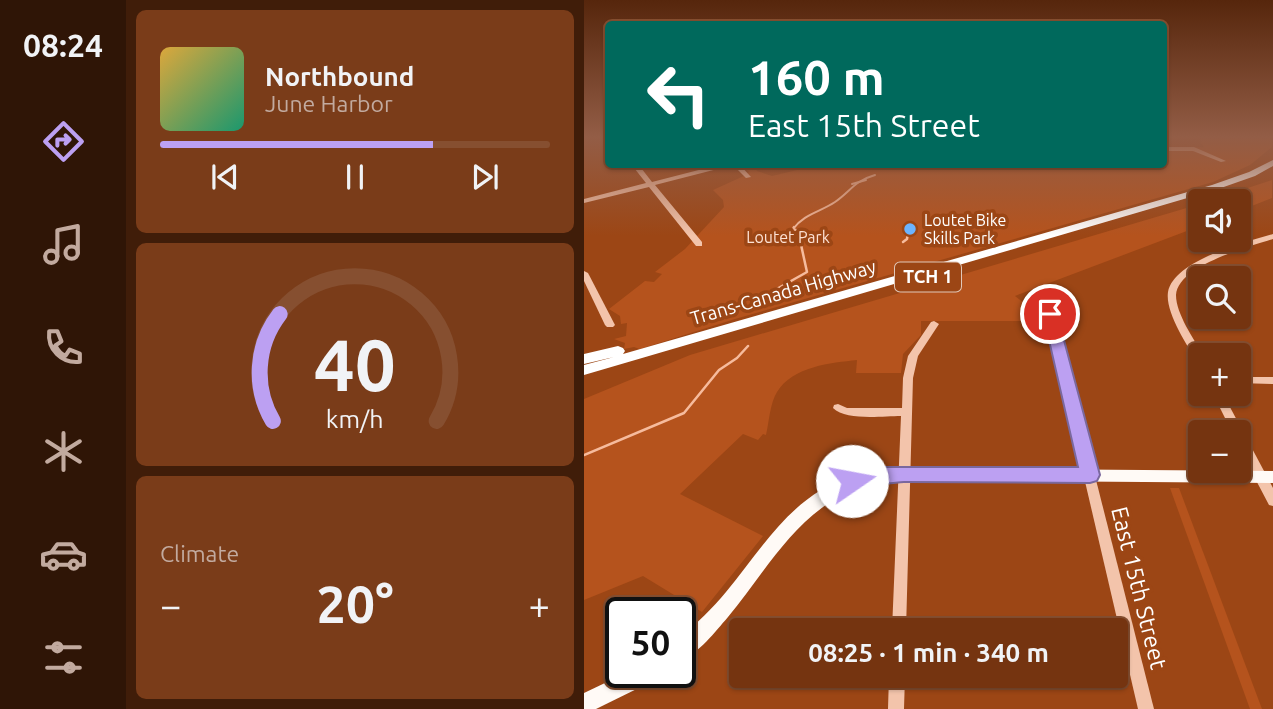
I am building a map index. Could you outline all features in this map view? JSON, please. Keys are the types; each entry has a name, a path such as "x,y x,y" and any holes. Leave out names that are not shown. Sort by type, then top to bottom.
{"highway":[{"name":"Trans-Canada Highway","path":"584,370 1229,183 1255,170"},
{"name":"Trans-Canada Highway","path":"584,377 1222,190 1272,170"},
{"path":"584,359 768,313 803,307"}],"main road":[{"path":"696,639 802,511 816,499 852,481 874,475 904,474 1267,477"},
{"path":"584,704 617,688"}],"street":[{"path":"639,170 699,244"},
{"path":"584,201 709,170"},
{"path":"740,170 748,177"},
{"path":"1192,343 1174,305 1173,286 1188,270 1272,236"},
{"path":"584,273 610,326"},
{"name":"East 15th Street","path":"1050,314 1146,709"},
{"path":"899,618 908,378 913,356 934,324"},
{"path":"1251,380 1272,381"},
{"path":"838,408 846,412 906,412"},
{"path":"1251,453 1267,477 1272,500"},
{"path":"896,709 897,688"}],"green space":[{"name":"Loutet Park","path":"747,170 772,176 797,170 1239,170 1213,182 735,319 640,349 624,349 625,343 614,339 626,336 627,323 621,324 620,316 609,309 645,281 654,282 662,274 655,272 685,249 724,207 723,200 713,190 746,175 749,172"},
{"path":"1272,180 1272,198 1251,206 1251,189 1245,189"},
{"path":"1188,208 1188,231 1015,296 1039,315 1041,321 921,321 921,335 903,354 901,373 856,373 857,360 813,367 784,383 771,407 766,435 763,434 758,440 743,434 680,494 763,536 702,612 696,608 696,597 677,597 643,576 584,600 584,399 690,355"},
{"path":"1170,488 1179,488 1262,709 1250,709"}],"waterway":[{"path":"859,182 875,175"},
{"path":"859,182 866,180"},
{"path":"793,229 807,217 835,202 859,182"},
{"path":"852,184 859,182"},
{"path":"757,307 766,295 807,272 798,231 793,229"},
{"path":"903,242 907,239 908,232"},
{"path":"584,455 684,413 719,370 737,358 748,346"}],"place":[{"name":"Loutet Bike Skills Park","path":"910,229"}],"route":[{"path":"852,481 874,475 904,474 1090,475 1050,314"}]}
